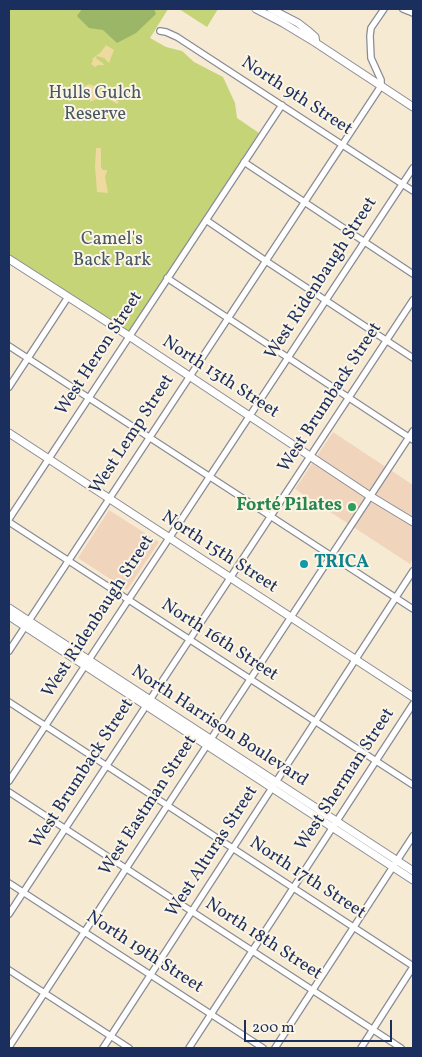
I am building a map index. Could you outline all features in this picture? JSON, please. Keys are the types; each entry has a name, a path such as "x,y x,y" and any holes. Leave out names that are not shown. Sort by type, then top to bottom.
{"street":[{"path":"256,9 316,43 413,107"},
{"path":"271,9 307,30 315,38 316,43"},
{"path":"381,86 381,80 371,58 370,36 371,28 384,9"},
{"path":"403,9 413,13"},
{"name":"North 9th Street","path":"160,31 177,37 413,191"},
{"name":"West Lemp Street","path":"9,651 381,86"},
{"name":"West Heron Street","path":"9,520 282,105"},
{"path":"244,162 413,274"},
{"name":"West Ridenbaugh Street","path":"9,782 413,168"},
{"path":"206,220 413,358"},
{"name":"North 13th Street","path":"9,259 250,415 370,496 413,522"},
{"path":"167,278 411,439"},
{"path":"9,387 68,297"},
{"name":"West Brumback Street","path":"9,914 413,300"},
{"path":"9,346 413,609"},
{"name":"West Eastman Street","path":"9,1047 370,496 411,439 413,431"},
{"name":"North 15th Street","path":"9,433 413,697"},
{"name":"North 16th Street","path":"9,520 413,785"},
{"name":"West Alturas Street","path":"102,1048 413,571"},
{"name":"North Harrison Boulevard","path":"9,608 27,624 335,824 395,864 413,880"},
{"name":"North Harrison Boulevard","path":"9,616 27,624"},
{"name":"North 17th Street","path":"9,702 413,966"},
{"name":"West Sherman Street","path":"189,1048 413,704"},
{"name":"North 18th Street","path":"9,792 401,1048"},
{"path":"275,1048 413,836"},
{"name":"North Harrison Boulevard","path":"395,864 413,871"},
{"name":"North 19th Street","path":"9,883 263,1048"},
{"path":"360,1048 413,966"},
{"path":"9,970 129,1048"}],"shaded area":[{"path":"333,432 413,485 413,558 410,564 295,489"},
{"path":"109,510 159,542 127,590 78,558"}],"green space":[{"name":"Hulls Gulch Reserve","path":"9,9 168,9 150,38 166,47 182,51 194,62 223,77 235,103 237,118 259,133 128,332 9,254"},
{"path":"82,9 154,9 156,14 136,33 117,43 103,30 89,28 77,16"},
{"path":"179,9 218,9 207,27"}],"sand":[{"path":"106,45 114,50 109,63 104,58 97,56 96,58 105,65 95,67 91,64 92,59"},
{"path":"89,84 97,87 101,94 109,94 119,102 117,104 107,98 99,98 90,102 90,92 84,89"},
{"path":"96,148 101,148 101,167 103,170 107,170 105,177 108,193 97,192"}],"place":[{"name":"Forté Pilates","path":"352,507"},
{"name":"TRICA","path":"304,564"}],"park label":[{"name":"Camel's Back Park","path":"112,251"}]}
